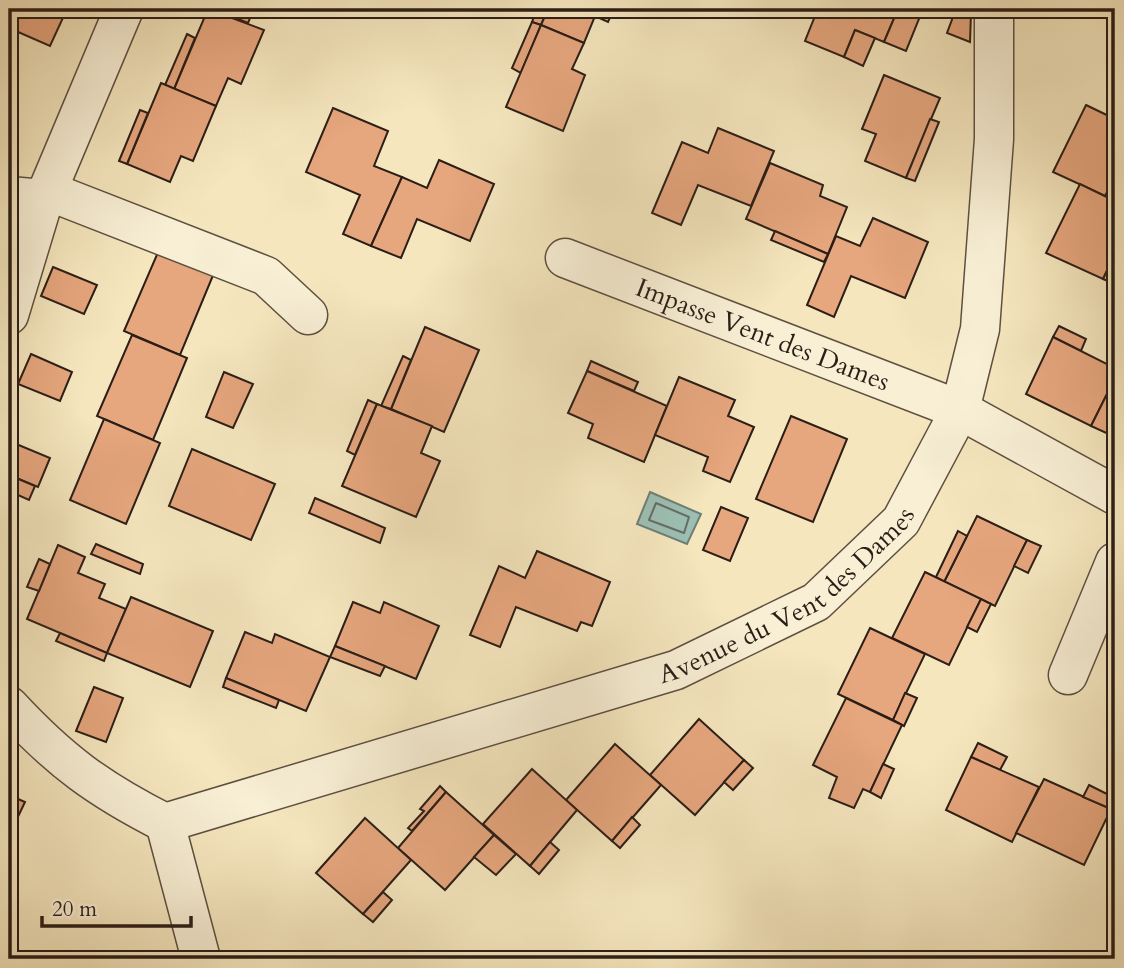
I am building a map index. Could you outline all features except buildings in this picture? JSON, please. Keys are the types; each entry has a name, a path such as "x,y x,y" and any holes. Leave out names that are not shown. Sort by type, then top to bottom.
{"street":[{"path":"9,316 33,196 124,9"},
{"name":"Avenue du Vent des Dames","path":"165,823 677,670 817,602 901,521 960,410 980,329 994,139 994,9"},
{"path":"33,196 266,276 308,315"},
{"name":"Impasse Vent des Dames","path":"565,258 960,410 1115,495"},
{"path":"1068,675 1115,562"},
{"path":"9,706 49,749 111,795 165,823 201,959"}],"water":[{"path":"650,492 701,514 687,544 637,524"}]}
